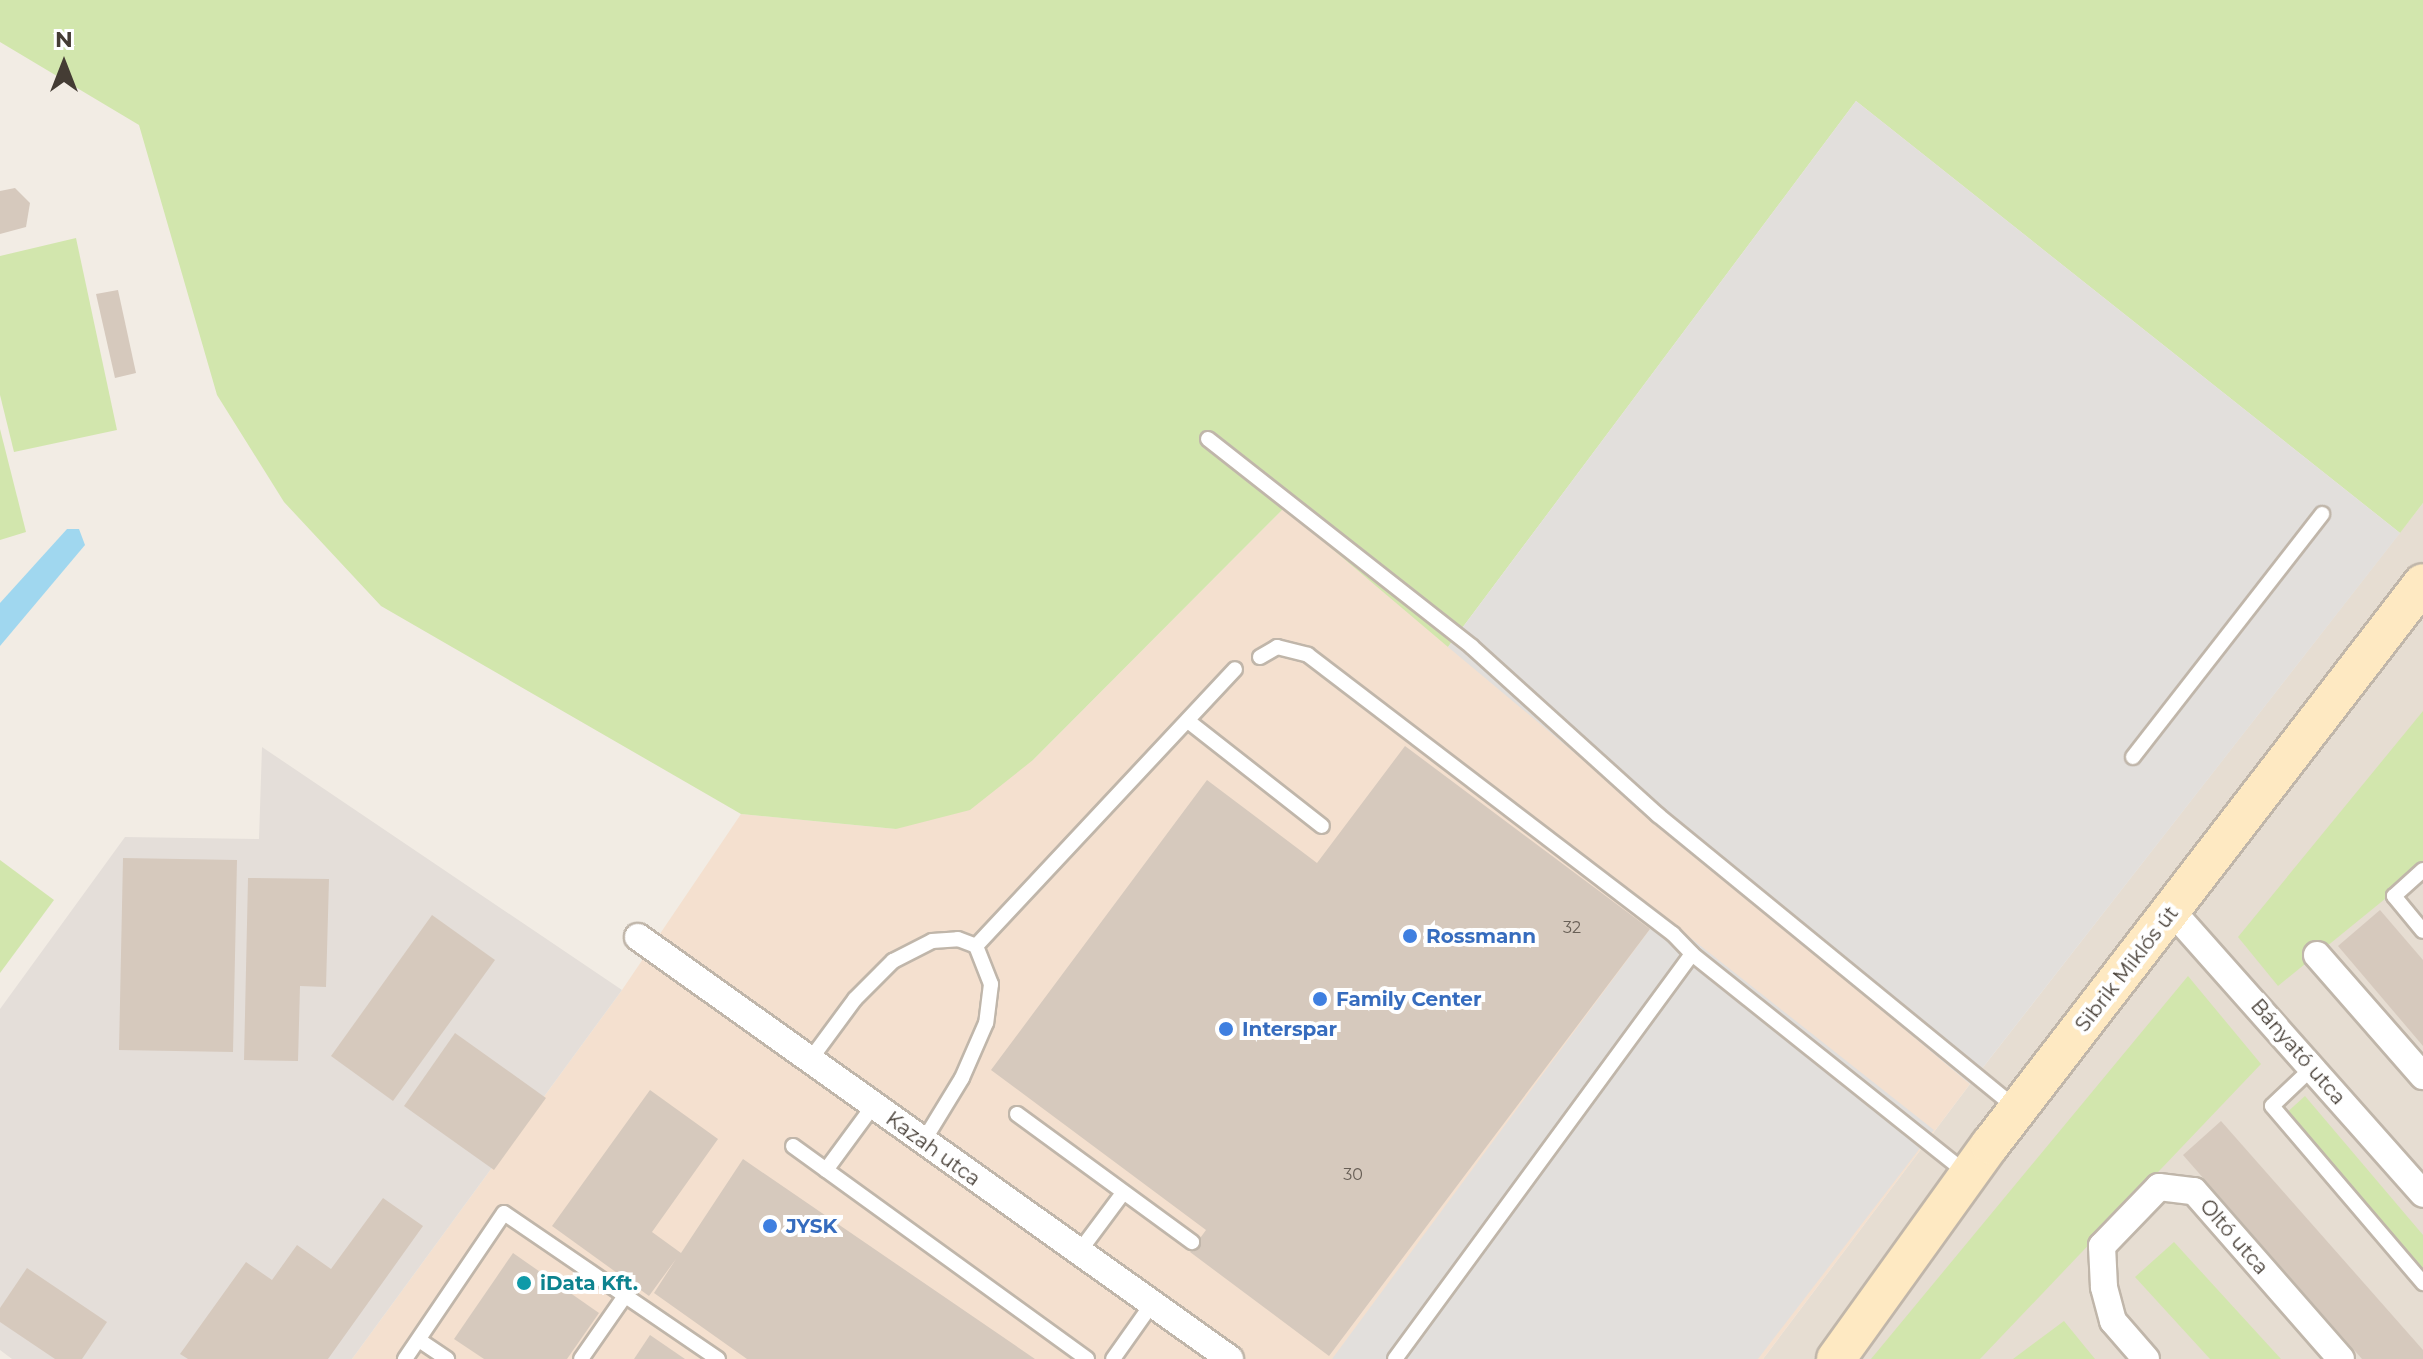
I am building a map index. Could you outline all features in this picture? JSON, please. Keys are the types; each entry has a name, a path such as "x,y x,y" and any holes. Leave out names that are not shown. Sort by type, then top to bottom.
{"street":[{"name":"Sibrik Miklós út","path":"1836,1359 2018,1109 2423,583"},
{"name":"Bányató utca","path":"2172,911 2423,1194"},
{"name":"Kazah utca","path":"638,937 1230,1359"},
{"path":"2317,955 2423,1076"},
{"name":"Oltó utca","path":"2146,1359 2113,1321 2104,1287 2102,1246 2159,1187 2194,1191 2341,1359"}],"lane":[{"path":"1208,439 1472,647 1658,815 2018,1109"},
{"path":"2133,757 2322,514"},
{"path":"1260,657 1277,647 1308,655 1673,934 1692,954 1969,1174"},
{"path":"976,946 1235,669"},
{"path":"1188,721 1322,826"},
{"path":"2423,870 2394,896 2423,931"},
{"path":"810,1060 855,999 893,961 932,941 958,939 976,946 991,984 986,1023 962,1078 923,1142"},
{"path":"1395,1359 1692,954"},
{"path":"2312,1068 2272,1106 2423,1283"},
{"path":"826,1170 873,1106"},
{"path":"1017,1114 1192,1242"},
{"path":"793,1146 1087,1359"},
{"path":"1079,1252 1123,1193"},
{"path":"405,1359 504,1213 718,1359"},
{"path":"581,1359 625,1296"},
{"path":"1113,1359 1152,1304"},
{"path":"419,1340 447,1359"}],"shaded area":[{"path":"1856,101 2400,533 1970,1084 1448,647"},
{"path":"2423,503 2423,1359 1763,1359 1970,1084"},
{"path":"1284,508 1970,1084 1763,1359 352,1359 622,990 741,814 896,829 1033,760"},
{"path":"262,747 622,990 352,1359 12,1359 0,1350 0,1009 125,837 259,839"},
{"path":"1678,928 1934,1130 1758,1359 1332,1359 1650,929"}],"green space":[{"path":"0,0 2423,0 2423,503 2400,533 1856,101 1448,647 1284,508 1033,760 970,810 896,829 741,814 381,606 284,502 217,395 139,125 0,42"},
{"path":"76,238 117,430 14,452 0,395 0,256"},
{"path":"0,429 26,532 0,540"},
{"path":"2423,711 2423,868 2278,986 2238,937"},
{"path":"0,860 54,900 0,973"},
{"path":"2188,976 2261,1064 1980,1359 1871,1359"},
{"path":"2305,1096 2423,1235 2423,1274 2283,1116"},
{"path":"2174,1242 2281,1359 2210,1359 2135,1277"},
{"path":"2064,1321 2095,1359 2013,1359"}],"water":[{"path":"67,529 79,529 85,545 0,646 0,603"}],"building":[{"path":"15,188 30,203 26,227 0,234 0,191"},
{"path":"118,290 136,373 115,378 96,294"},
{"name":"Family Center","path":"1405,746 1650,929 1329,1356 1190,1252 1206,1230 991,1070 1207,780 1317,863"},
{"path":"123,858 237,860 233,1052 119,1050"},
{"path":"248,878 329,879 326,987 300,986 298,1061 244,1060"},
{"path":"2380,910 2423,960 2423,1046 2338,946"},
{"path":"432,915 495,960 393,1101 331,1056"},
{"path":"455,1033 546,1098 494,1170 404,1106"},
{"name":"JYSK","path":"650,1090 718,1139 652,1232 681,1253 743,1159 1035,1359 747,1359 654,1293 676,1259 649,1296 552,1226"},
{"path":"2221,1121 2423,1350 2423,1359 2362,1359 2183,1155"},
{"path":"383,1198 423,1226 328,1359 188,1359 180,1354 246,1262 272,1280 297,1245 331,1269"},
{"name":"iData Kft.","path":"513,1253 599,1313 567,1359 484,1359 454,1339"},
{"path":"27,1268 107,1322 82,1359 55,1359 0,1322 0,1308"},
{"name":"iData Kft.","path":"650,1335 685,1359 634,1359"}],"place":[{"name":"Rossmann","path":"1410,936"},
{"name":"Family Center","path":"1320,999"},
{"name":"Interspar","path":"1226,1029"},
{"name":"JYSK","path":"770,1226"},
{"name":"iData Kft.","path":"524,1283"}]}
